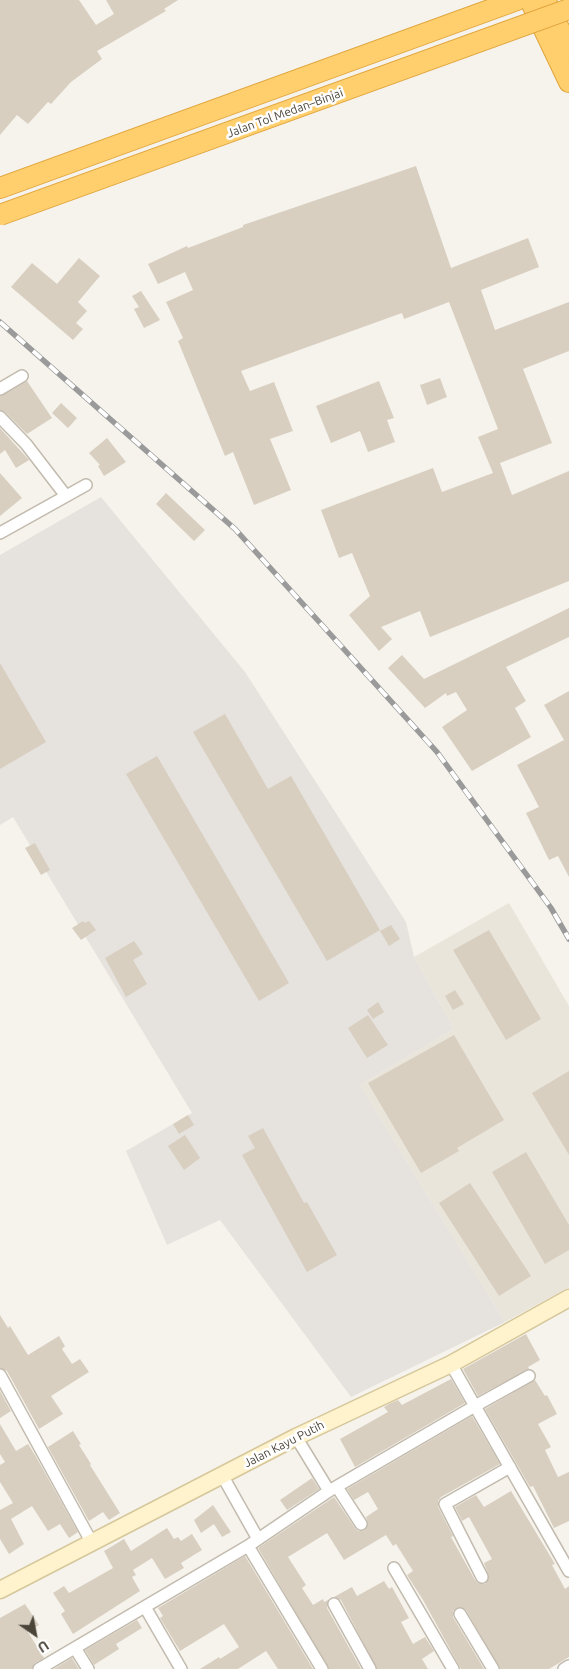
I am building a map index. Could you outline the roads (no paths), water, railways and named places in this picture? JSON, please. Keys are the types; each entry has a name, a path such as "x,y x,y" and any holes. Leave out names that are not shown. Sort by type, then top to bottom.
{"highway":[{"path":"0,188 517,0"},
{"path":"530,0 569,82"},
{"path":"545,0 569,48"},
{"name":"Jalan Tol Medan–Binjai","path":"0,215 569,9"}],"street":[{"path":"0,389 22,376"},
{"path":"0,417 26,444 66,496"},
{"path":"0,533 86,485"},
{"name":"Jalan Kayu Putih","path":"0,1590 296,1437 451,1364 569,1298"},
{"path":"451,1364 567,1563"},
{"path":"0,1376 92,1543"},
{"path":"41,1669 248,1546 333,1489 529,1376"},
{"path":"296,1437 361,1524"},
{"path":"482,1576 445,1504 510,1467"},
{"path":"222,1475 258,1539"},
{"path":"248,1546 322,1669"},
{"path":"394,1568 453,1669"},
{"path":"334,1604 370,1669"},
{"path":"144,1607 181,1669"},
{"path":"460,1614 493,1669"},
{"path":"75,1648 88,1669"},
{"path":"564,1669 569,1666"}],"railway":[{"path":"0,322 235,529 437,752 551,908 569,939"}]}
